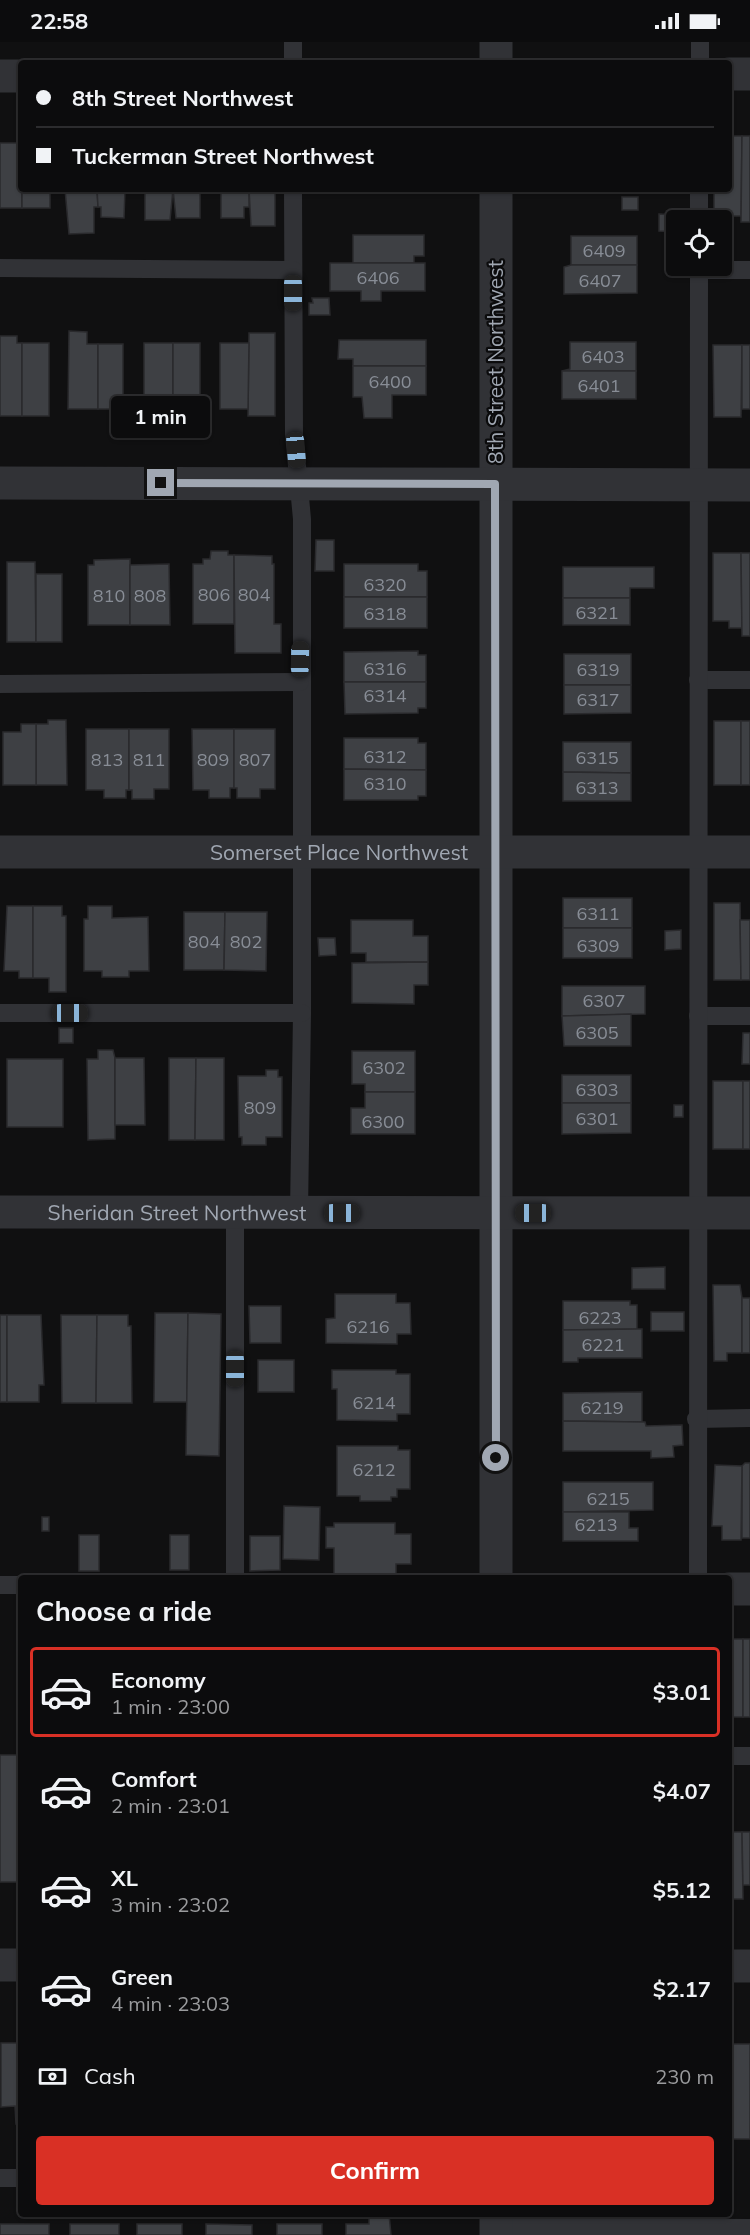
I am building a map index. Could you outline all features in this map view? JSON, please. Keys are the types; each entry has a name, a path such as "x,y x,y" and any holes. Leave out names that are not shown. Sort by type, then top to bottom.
{"street":[{"path":"496,42 496,60"},
{"path":"732,74 750,74"},
{"path":"0,76 18,76"},
{"name":"8th Street Northwest","path":"496,192 496,1575"},
{"path":"0,483 750,485"},
{"name":"Somerset Place Northwest","path":"0,852 750,852"},
{"name":"Sheridan Street Northwest","path":"0,1212 750,1213"},
{"path":"732,1589 750,1589"},
{"path":"0,1965 18,1965"},
{"path":"732,1966 750,1966"}],"lane":[{"path":"293,42 293,60"},
{"path":"700,42 700,60"},
{"path":"293,192 294,434 302,519 300,682 302,1013 299,1212"},
{"path":"699,192 699,210"},
{"path":"0,268 293,270"},
{"path":"732,269 750,270"},
{"path":"698,1575 696,1419 699,276"},
{"path":"698,680 750,680"},
{"path":"0,684 300,682"},
{"path":"0,1013 302,1013"},
{"path":"698,1016 750,1016"},
{"path":"235,1212 235,1575"},
{"path":"696,1419 750,1418"},
{"path":"0,1585 18,1585"},
{"path":"732,1756 750,1756"},
{"path":"0,2178 18,2178"},
{"path":"496,2225 747,2230"}],"building":[{"path":"732,136 742,136 741,216 732,216 732,210 714,210 714,192 732,192"},
{"path":"742,136 750,136 750,222 741,222"},
{"path":"0,143 18,143 18,192 22,192 22,208 0,208"},
{"path":"22,192 50,192 50,208 22,208"},
{"path":"65,192 97,192 98,207 94,207 94,233 69,234"},
{"path":"97,192 125,192 124,218 101,217 101,207 98,207"},
{"path":"145,192 173,192 170,220 145,220"},
{"path":"173,192 200,192 200,218 176,218"},
{"path":"221,192 249,192 249,207 244,207 244,218 221,218"},
{"path":"249,192 275,192 275,226 251,226"},
{"path":"622,197 638,197 638,210 622,210"},
{"path":"659,214 666,214 666,231 659,231"},
{"path":"353,235 424,235 424,256 414,256 414,263 353,263"},
{"path":"571,236 637,236 637,265 571,265"},
{"path":"330,263 425,263 425,291 381,291 381,301 361,301 361,291 330,291"},
{"path":"571,265 637,265 637,293 564,294 564,267"},
{"path":"312,298 329,298 330,315 309,315 309,303 313,303"},
{"path":"69,331 87,332 87,344 98,344 98,409 68,409"},
{"path":"249,333 275,333 275,416 248,416"},
{"path":"0,336 17,336 17,343 22,343 22,416 0,416"},
{"path":"339,340 426,340 426,366 353,366 353,359 338,359"},
{"path":"570,342 636,342 636,371 562,371 570,369"},
{"path":"22,343 49,343 49,416 22,416"},
{"path":"144,343 173,343 173,414 144,414"},
{"path":"173,343 200,343 200,407 173,407"},
{"path":"220,343 249,343 248,409 220,409"},
{"path":"98,344 123,344 123,409 98,409"},
{"path":"713,345 742,345 741,417 714,417"},
{"path":"742,345 750,345 750,409 742,409"},
{"path":"353,366 426,366 426,395 392,395 392,418 364,418 362,397 353,397"},
{"path":"562,371 636,371 636,399 562,399"},
{"path":"316,540 334,540 334,571 315,571"},
{"path":"211,551 228,551 228,555 234,555 234,624 193,624 193,564 203,564 203,559 210,559"},
{"path":"713,553 741,553 742,628 729,628 729,621 713,621"},
{"path":"741,553 750,553 750,636 742,636"},
{"path":"234,555 272,556 274,624 281,624 281,653 235,653"},
{"path":"130,559 130,625 88,625 88,565 94,565 94,560"},
{"path":"7,562 35,562 36,642 7,642"},
{"path":"169,564 170,625 130,625 130,565"},
{"path":"344,564 418,564 418,571 427,571 427,597 344,597"},
{"path":"563,567 654,567 654,588 630,588 630,598 563,598"},
{"path":"36,574 62,574 62,642 36,642"},
{"path":"344,597 427,597 427,628 344,628"},
{"path":"563,598 630,598 630,625 563,625"},
{"path":"418,651 418,655 426,655 426,682 344,682 344,652"},
{"path":"564,654 631,654 631,685 564,685"},
{"path":"344,682 426,682 426,708 418,708 418,713 345,714"},
{"path":"564,685 631,685 631,713 564,714"},
{"path":"48,720 66,720 67,785 36,785 36,724 48,724"},
{"path":"714,721 741,721 741,785 714,785"},
{"path":"741,721 750,721 750,785 741,785"},
{"path":"21,724 36,724 36,785 3,785 3,732 21,732"},
{"path":"86,729 129,729 129,790 126,790 126,798 104,798 104,790 86,790"},
{"path":"129,729 169,729 169,789 154,789 154,799 132,799 132,790 129,790"},
{"path":"192,729 234,729 234,788 230,788 230,798 209,798 209,790 193,790"},
{"path":"234,729 275,729 275,789 260,789 260,798 237,798 237,788 234,788"},
{"path":"344,738 418,738 418,743 426,743 426,770 344,769"},
{"path":"563,742 631,742 631,773 563,772"},
{"path":"344,769 426,770 426,796 418,796 418,800 344,800"},
{"path":"563,772 631,773 631,801 563,801"},
{"path":"563,898 632,898 632,928 563,928"},
{"path":"714,903 740,903 741,980 714,980"},
{"path":"7,906 33,906 33,978 19,978 19,971 4,971"},
{"path":"33,906 62,906 62,916 66,916 66,992 49,992 49,978 33,978"},
{"path":"88,906 112,906 112,918 148,917 149,971 129,971 129,977 102,977 102,971 84,971 84,919 88,919"},
{"path":"184,912 225,912 224,970 184,970"},
{"path":"225,912 267,912 266,971 224,970"},
{"path":"351,920 413,920 413,936 428,936 428,962 366,962 366,953 351,953"},
{"path":"740,920 750,920 750,980 741,980"},
{"path":"563,928 632,928 632,958 563,958"},
{"path":"681,930 681,949 665,950 665,931"},
{"path":"318,938 335,938 336,955 319,956"},
{"path":"428,962 428,985 414,985 414,1004 352,1003 352,963"},
{"path":"562,986 645,986 645,1014 562,1016"},
{"path":"631,1014 631,1046 564,1046 562,1016"},
{"path":"59,1028 73,1028 73,1043 59,1043"},
{"path":"743,1033 750,1033 750,1064 742,1064"},
{"path":"98,1050 113,1050 115,1058 115,1139 88,1140 87,1059 98,1059"},
{"path":"352,1051 415,1051 415,1092 365,1092 365,1084 352,1084"},
{"path":"115,1058 144,1058 145,1125 115,1125"},
{"path":"169,1058 196,1058 195,1140 169,1140"},
{"path":"196,1058 224,1058 224,1140 195,1140"},
{"path":"7,1059 63,1059 63,1127 7,1127"},
{"path":"266,1070 278,1070 278,1077 282,1077 282,1137 266,1137 266,1145 242,1145 242,1137 239,1137 238,1076 266,1076"},
{"path":"562,1075 631,1075 631,1103 562,1103"},
{"path":"713,1081 743,1081 743,1149 713,1149"},
{"path":"743,1081 750,1081 750,1149 743,1149"},
{"path":"365,1092 415,1092 415,1134 351,1134 351,1108 365,1108"},
{"path":"562,1103 631,1103 631,1133 562,1134"},
{"path":"674,1105 683,1105 683,1117 674,1117"},
{"path":"665,1267 665,1289 632,1289 632,1268"},
{"path":"713,1285 740,1285 742,1353 727,1353 727,1361 714,1361"},
{"path":"335,1294 396,1294 396,1303 410,1303 411,1334 397,1334 397,1344 326,1343 326,1319 335,1318"},
{"path":"742,1298 750,1298 750,1353 742,1353"},
{"path":"563,1301 630,1301 630,1305 637,1305 637,1329 563,1330"},
{"path":"249,1306 281,1306 281,1343 250,1343"},
{"path":"651,1312 684,1312 684,1331 651,1331"},
{"path":"155,1313 188,1313 187,1402 154,1402"},
{"path":"188,1313 221,1314 219,1456 186,1455"},
{"path":"0,1315 7,1315 7,1402 0,1402"},
{"path":"7,1315 41,1315 44,1385 39,1385 39,1402 7,1402"},
{"path":"61,1315 97,1315 96,1403 62,1403"},
{"path":"97,1315 128,1315 128,1326 131,1326 132,1403 96,1403"},
{"path":"642,1329 642,1358 578,1358 578,1362 563,1362 563,1330"},
{"path":"258,1360 294,1360 294,1392 258,1392"},
{"path":"332,1370 396,1370 396,1374 410,1374 410,1414 397,1414 397,1421 337,1420 337,1389 332,1389"},
{"path":"642,1392 642,1422 563,1421 563,1393"},
{"path":"563,1421 645,1422 646,1426 682,1425 683,1445 673,1446 674,1457 651,1458 651,1451 563,1451"},
{"path":"337,1446 398,1446 398,1450 410,1450 410,1489 397,1489 397,1497 391,1497 391,1501 360,1501 360,1496 337,1496"},
{"path":"750,1463 750,1538 742,1538 742,1466"},
{"path":"715,1465 742,1466 741,1540 722,1540 722,1526 712,1526"},
{"path":"563,1482 653,1482 653,1510 563,1512"},
{"path":"284,1506 320,1507 319,1560 283,1559"},
{"path":"563,1512 629,1512 629,1528 638,1528 638,1541 563,1541"},
{"path":"42,1517 49,1517 49,1531 42,1531"},
{"path":"334,1523 395,1523 395,1534 411,1534 411,1564 396,1564 396,1575 334,1575 334,1548 326,1548 326,1527 334,1527"},
{"path":"79,1535 99,1535 99,1571 79,1571"},
{"path":"170,1535 189,1535 189,1570 170,1570"},
{"path":"250,1536 280,1536 280,1570 250,1571"},
{"path":"732,1639 743,1639 743,1717 732,1717"},
{"path":"743,1639 750,1639 750,1717 743,1717"},
{"path":"0,1755 18,1755 18,1882 0,1882"},
{"path":"732,1832 742,1832 743,1899 732,1899"},
{"path":"742,1832 750,1832 750,1885 743,1885"},
{"path":"1,2043 18,2043 18,2124 16,2124 15,2106 1,2107"},
{"path":"732,2044 750,2044 750,2139 732,2139"},
{"path":"369,2217 389,2217 391,2235 346,2235 346,2224 369,2224"},
{"path":"0,2224 49,2224 49,2235 0,2235"},
{"path":"70,2224 119,2224 119,2235 70,2235"},
{"path":"137,2224 182,2224 182,2235 137,2235"},
{"path":"206,2224 252,2225 252,2235 206,2235"},
{"path":"277,2224 322,2224 322,2235 277,2235"}],"route":[{"path":"161,483 495,484 496,1458"}]}
